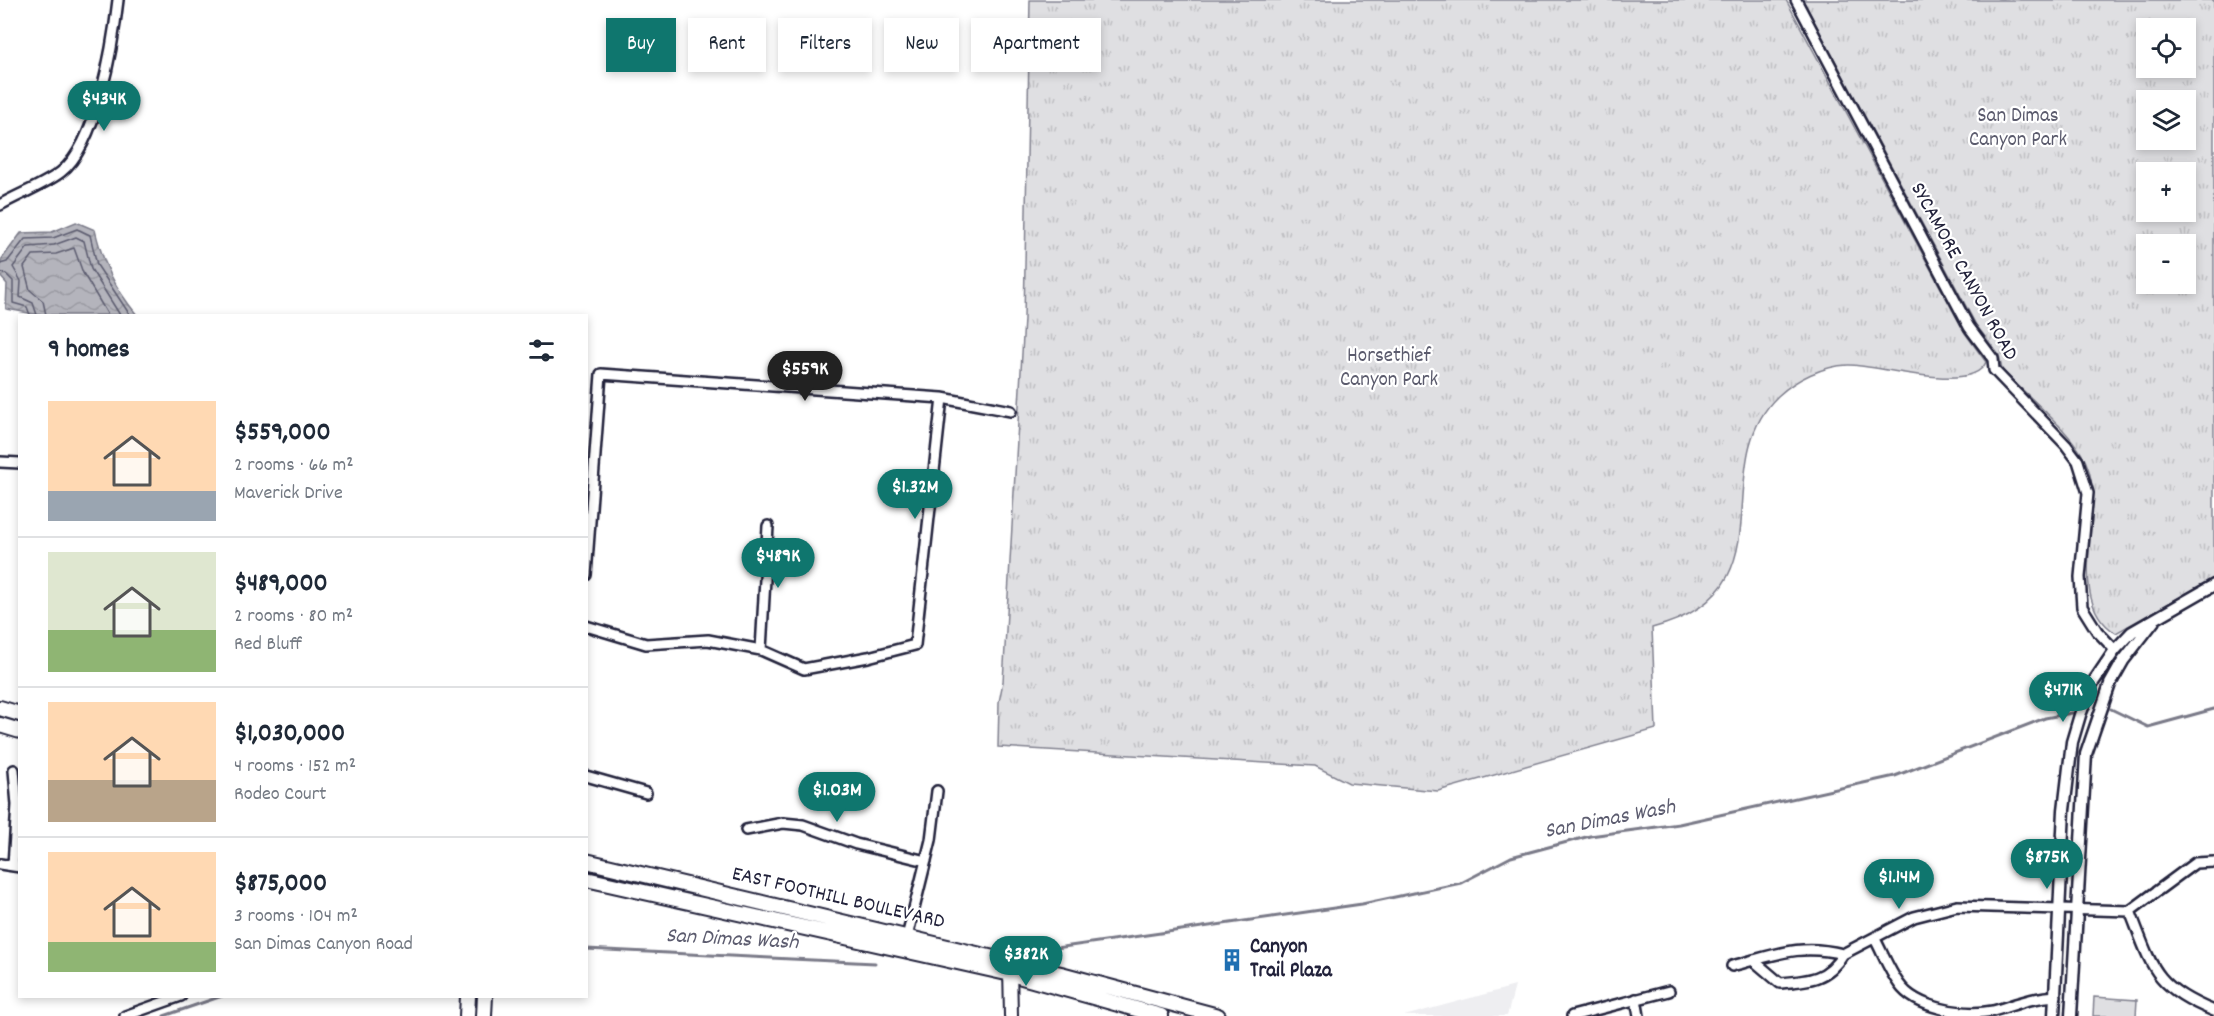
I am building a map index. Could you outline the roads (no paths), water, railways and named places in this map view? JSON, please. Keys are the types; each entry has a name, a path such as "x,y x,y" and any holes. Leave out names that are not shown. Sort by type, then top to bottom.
{"main road":[{"path":"0,708 18,713"},
{"path":"0,725 18,730"},
{"name":"EAST FOOTHILL BOULEVARD","path":"588,862 906,943 1218,1016"},
{"name":"EAST FOOTHILL BOULEVARD","path":"588,879 906,943"},
{"path":"1010,968 1011,1016"},
{"name":"EAST FOOTHILL BOULEVARD","path":"1010,968 1161,1016"},
{"path":"467,1016 468,998"},
{"path":"484,1016 485,998"}],"street":[{"path":"0,204 60,172 77,156 97,112 118,0"},
{"name":"SYCAMORE CANYON ROAD","path":"1796,0 1969,327 1993,359 1994,370 2066,445 2078,461 2088,493 2080,577 2082,607 2097,631 2115,650"},
{"path":"588,548 601,374 942,398 1011,411"},
{"path":"588,627 646,644 708,640 760,650 804,669 915,645 942,398"},
{"path":"0,462 18,463"},
{"path":"760,650 768,526"},
{"path":"2054,1016 2064,810 2072,742 2092,684 2115,650 2132,632 2214,585"},
{"path":"2071,1016 2085,754 2104,696 2123,660 2157,618"},
{"path":"2115,650 2123,660"},
{"path":"0,864 16,866 17,805 14,770"},
{"path":"588,777 646,793"},
{"path":"906,943 926,861 937,791"},
{"path":"746,830 783,824 802,825 867,847 926,861"},
{"path":"1753,960 1780,982 1810,980 1827,974 1843,954 1914,917 1957,906 2130,911 2195,863 2214,862"},
{"path":"2130,911 2152,966 2173,992 2214,1011"},
{"path":"1875,939 1900,986 1916,999 1953,1014 1990,1011 2034,998 2056,996"},
{"path":"1732,966 1798,948 1818,948 1843,954"},
{"path":"1572,1016 1669,991"},
{"path":"125,1016 175,998"},
{"path":"1636,999 1639,1016"}],"water":[{"path":"76,222 95,230 111,275 136,314 34,314 6,309 7,284 0,276 1,260 21,233 52,232"}],"waterway":[{"name":"San Dimas Wash","path":"2111,709 2148,727 2214,709"},
{"name":"San Dimas Wash","path":"1042,950 1362,904 1461,883 1511,857 1590,836 1679,824 1895,776 2045,718 2072,713"},
{"name":"San Dimas Wash","path":"588,949 875,963"},
{"name":"San Dimas Wash","path":"164,1016 216,998"}],"place":[{"name":"Canyon Trail Plaza","path":"1232,960"}],"park label":[{"name":"San Dimas Canyon Park","path":"2018,129"},
{"name":"Horsethief Canyon Park","path":"1389,369"}]}
